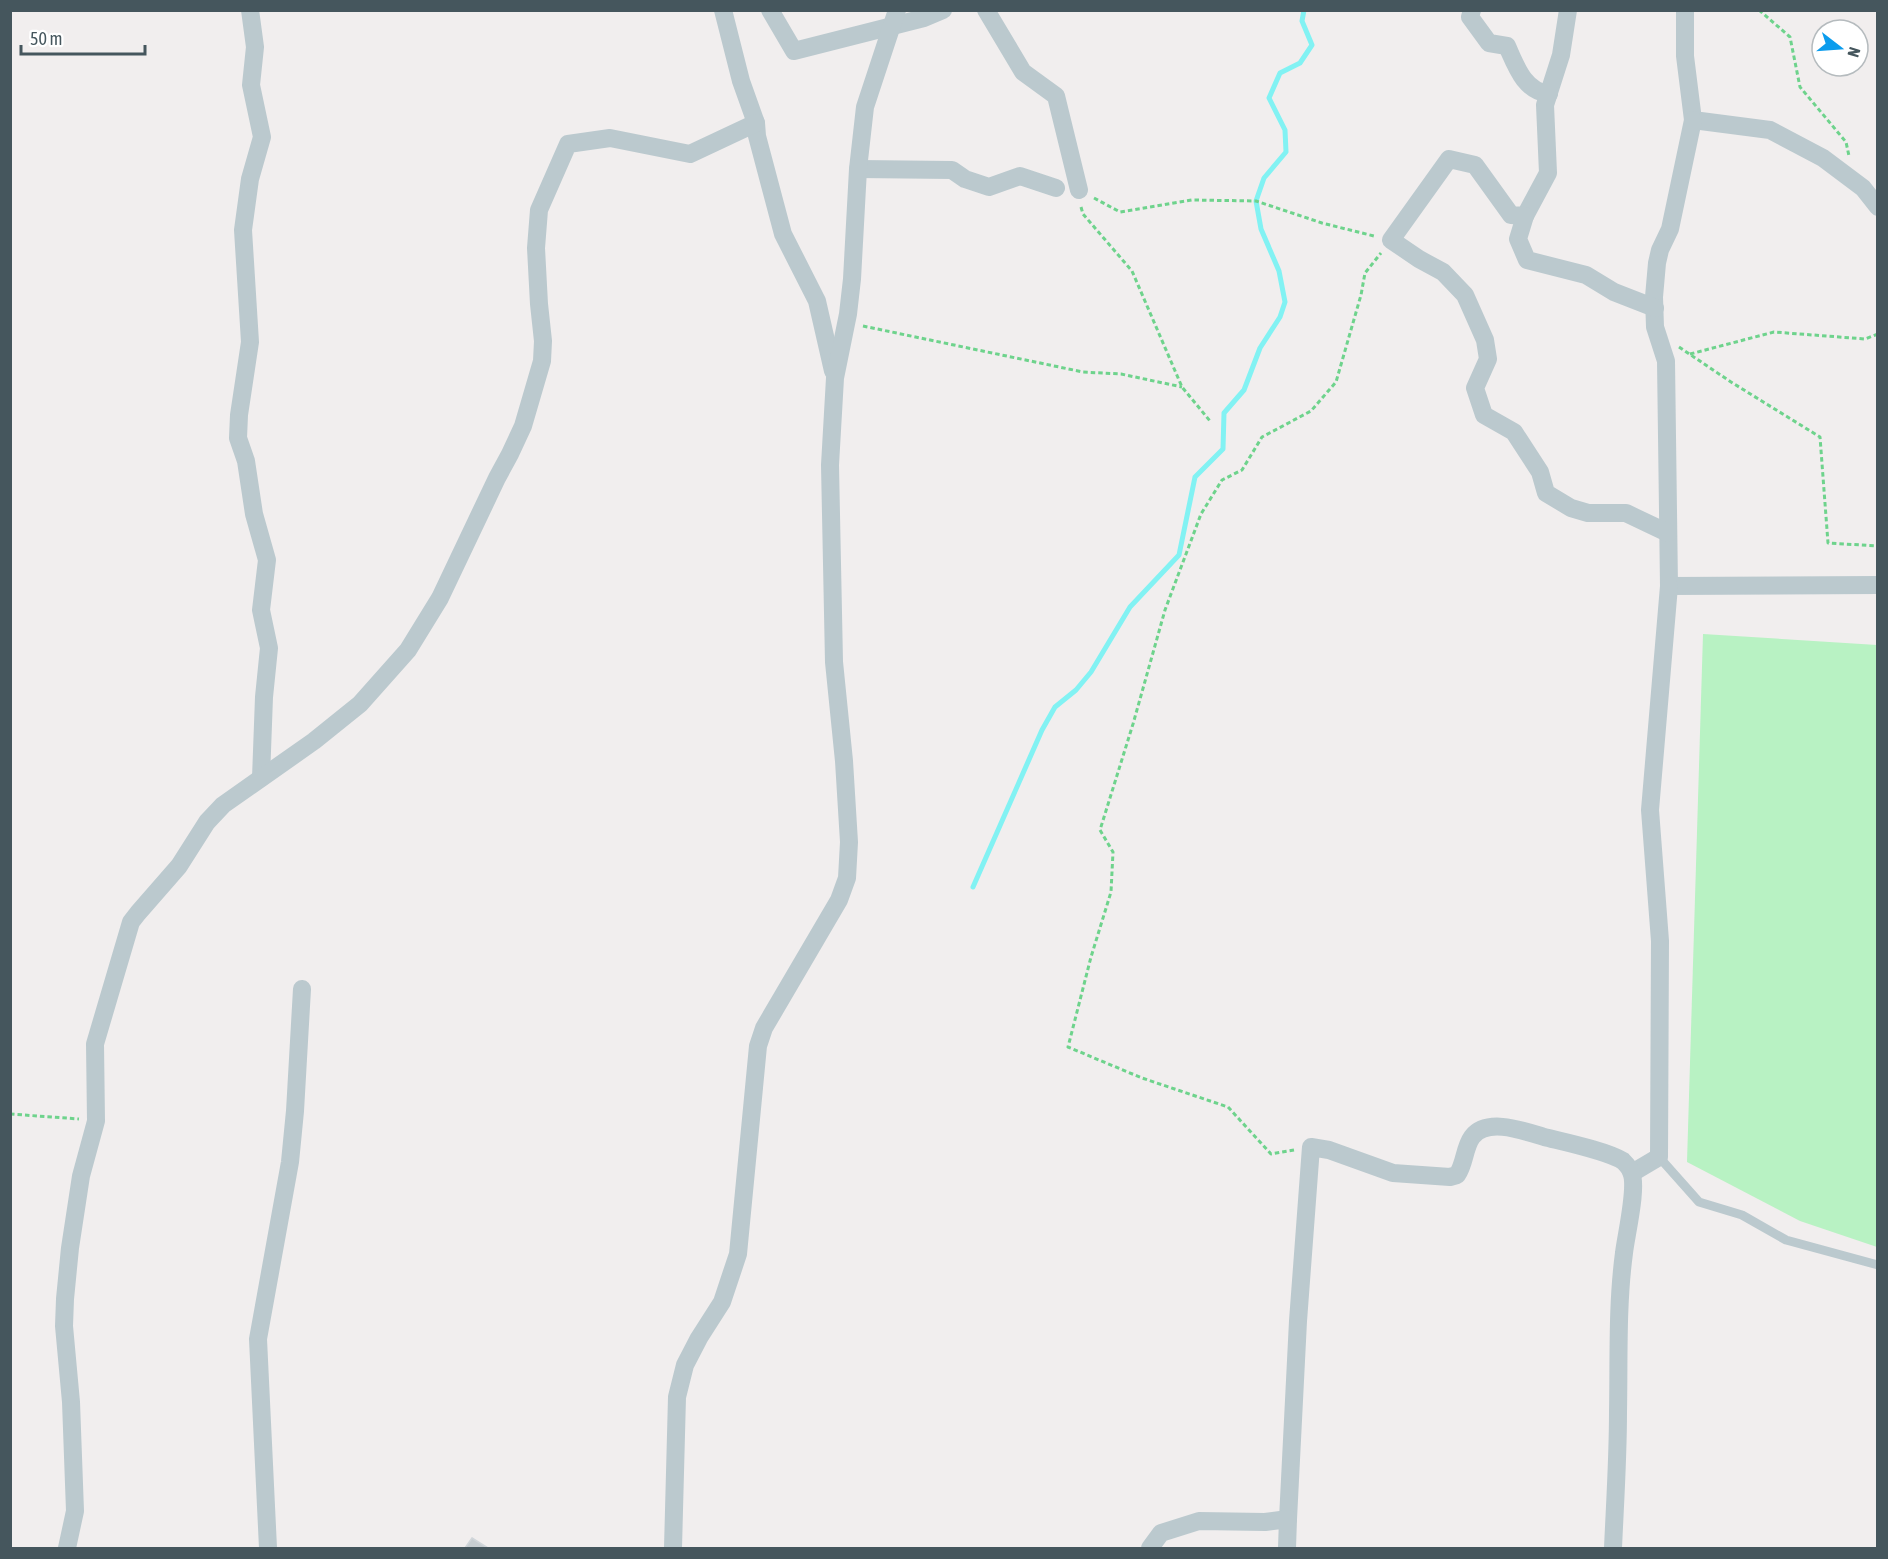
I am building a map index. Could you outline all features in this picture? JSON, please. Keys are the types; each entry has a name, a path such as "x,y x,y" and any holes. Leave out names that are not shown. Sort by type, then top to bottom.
{"street":[{"path":"250,10 255,47 251,85 262,137 250,179 243,230 250,342 239,415 238,438 246,462 254,514 267,560 261,610 269,648 264,697 261,778"},
{"path":"723,10 741,81 756,123 757,136 783,234 817,301 835,378"},
{"path":"770,10 794,51 895,18 924,18 943,10"},
{"path":"986,10 1023,72 1056,96 1078,190"},
{"path":"1472,10 1470,17 1489,43 1507,46 1522,79 1541,93 1549,94"},
{"path":"1568,10 1560,55 1545,105 1548,173 1525,216 1518,240 1527,260 1586,274 1614,292 1655,308"},
{"path":"1632,1173 1659,1157 1660,941 1650,810 1669,586 1666,361 1654,327 1654,297 1660,250 1670,229 1693,120 1685,56 1685,10"},
{"path":"673,1548 677,1397 686,1365 699,1338 722,1302 738,1254 758,1046 764,1028 839,900 846,878 849,842 834,662 830,465 835,378 852,279 858,169 865,107 895,18"},
{"path":"1693,120 1770,130 1823,158 1863,188 1878,207"},
{"path":"67,1548 75,1511 64,1299 81,1176 96,1121 95,1044 132,922 178,866 207,822 223,805 314,741 360,704 408,650 440,598 523,426 542,361 543,341 536,248 539,210 568,144 610,138 690,154 756,123"},
{"path":"1525,216 1511,215 1475,165 1449,159 1391,240 1443,272 1465,295 1485,340 1488,359 1474,388 1484,415 1514,432 1540,472 1546,493 1571,508 1588,513 1626,513 1668,533"},
{"path":"858,169 952,170 965,179 989,187 1020,176 1056,188"},
{"path":"1669,586 1878,585"},
{"path":"268,1548 258,1339 290,1162 302,989"},
{"path":"1287,1548 1298,1321 1311,1147 1329,1150 1393,1173 1450,1177 1457,1175 1461,1169 1472,1137 1489,1125 1536,1134 1603,1154 1624,1162 1632,1173 1634,1186 1621,1285 1613,1548"},
{"path":"1150,1548 1161,1533 1199,1521 1265,1522 1288,1519"}],"lane":[{"path":"1659,1157 1699,1202 1742,1215 1786,1240 1878,1265"}],"path":[{"path":"1759,10 1790,37 1800,87 1846,142 1856,183"},
{"path":"1078,190 1120,212 1192,200 1256,201 1322,223 1391,240 1365,273 1336,382 1311,411 1262,437 1242,470 1222,480 1202,514 1166,609 1100,830 1113,852 1111,892 1091,957 1068,1047 1142,1078 1228,1107 1271,1154 1311,1147"},
{"path":"1078,190 1083,214 1132,271 1182,387 1210,421"},
{"path":"846,323 1083,372 1121,374 1182,387"},
{"path":"1690,354 1774,332 1864,339 1878,334"},
{"path":"1657,334 1820,437 1828,543 1878,546"},
{"path":"10,1114 96,1121"}],"green space":[{"path":"1703,634 1877,645 1877,1247 1800,1221 1687,1162"}],"building":[{"path":"472,1538 488,1548 465,1548"}],"waterway":[{"path":"973,887 1042,730 1055,707 1076,690 1091,672 1130,607 1179,555 1195,477 1223,449 1224,413 1244,390 1260,348 1280,317 1285,302 1279,271 1261,229 1256,201 1264,178 1286,152 1285,130 1269,98 1280,73 1300,63 1312,45 1302,21 1304,10"}]}
